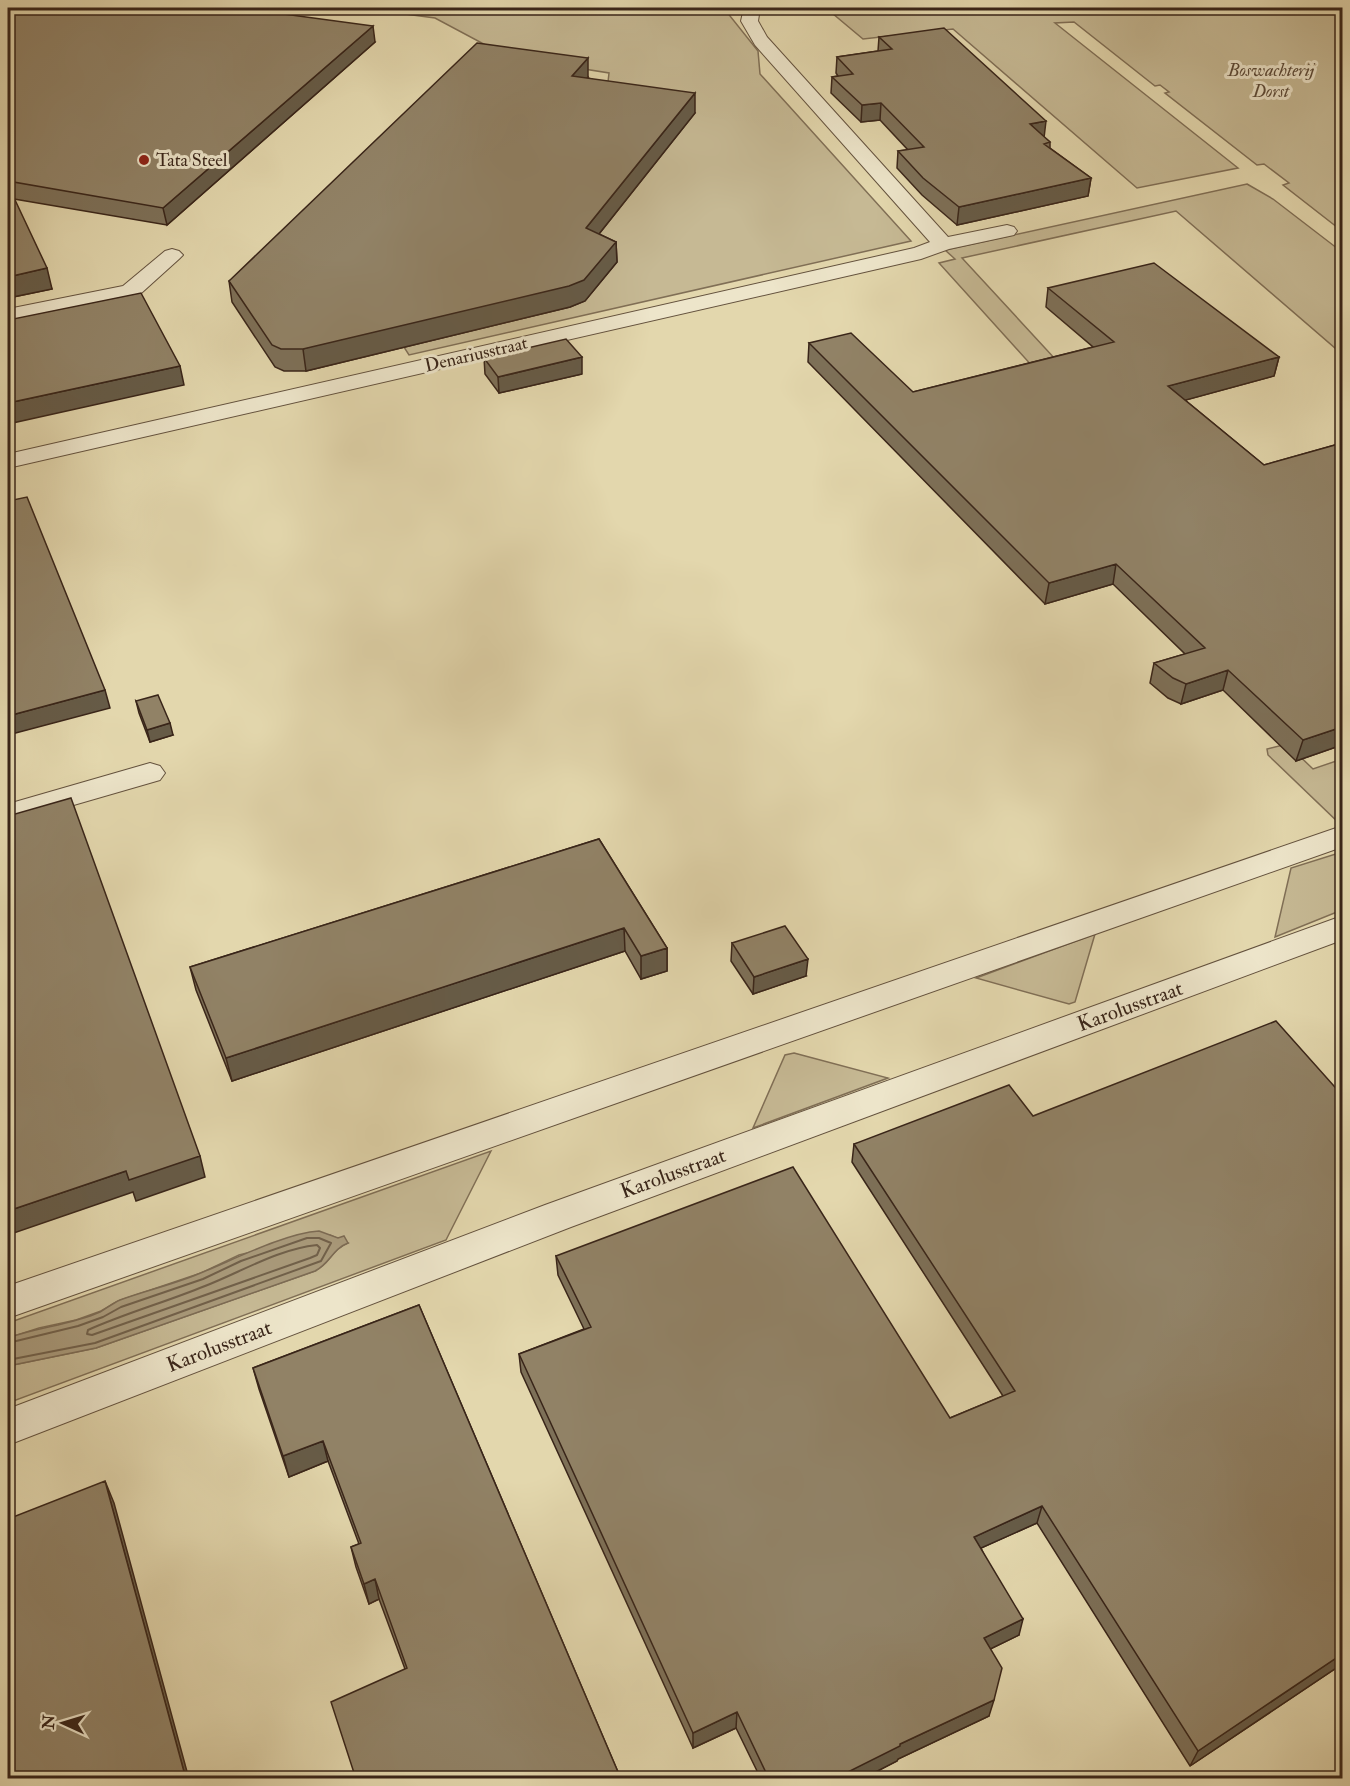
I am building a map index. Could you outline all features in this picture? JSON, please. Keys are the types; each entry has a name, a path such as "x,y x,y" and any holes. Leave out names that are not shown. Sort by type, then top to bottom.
{"street":[{"path":"752,8 748,17 749,24 762,41 943,243"},
{"name":"Denariusstraat","path":"8,460 898,258 933,249 943,243 1006,231"},
{"path":"8,316 130,291 172,255"},
{"path":"8,814 150,773"},
{"path":"8,1302 1342,836"},
{"name":"Karolusstraat","path":"8,1427 558,1216 1342,928"}],"green space":[{"path":"360,8 736,8 726,11 758,51 760,74 911,241 409,355 348,260 607,91 609,73 508,57 435,18"},
{"name":"Boswachterij Dorst","path":"826,8 1342,8 1342,231 1283,185 1289,183 1264,164 1257,165 1165,93 1169,92 1160,85 1155,86 1074,22 1055,23 1238,168 1137,188 953,29 863,39"},
{"path":"1247,184 1273,199 1342,252 1342,354 1176,211 962,258 1057,361 1033,367 939,263 955,259 945,250"},
{"path":"1287,744 1313,769 1342,759 1342,823 1340,824 1268,755 1267,749"},
{"path":"1342,852 1342,910 1275,937 1291,868"},
{"path":"1095,934 1075,1002 1069,1004 976,978"},
{"path":"794,1053 888,1078 753,1128 785,1055"},
{"path":"491,1151 446,1240 8,1403 8,1366 96,1348 315,1271 324,1265 338,1249 348,1243 330,1235 239,1255 201,1273 118,1301 101,1311 76,1320 8,1338 8,1323"}],"water":[{"path":"319,1231 338,1238 344,1236 348,1243 338,1249 324,1265 315,1271 96,1348 8,1366 8,1338 89,1316 120,1300 193,1276 276,1241"}],"building":[{"path":"8,8 240,8 373,26 163,208 8,181"},
{"path":"944,28 1046,121 1030,124 1050,142 1044,144 1091,178 959,207 923,178 898,151 924,147 881,103 862,105 832,77 853,74 837,57 892,49 879,37"},
{"path":"477,43 588,58 572,76 695,93 586,228 616,242 584,280 569,286 303,349 281,349 272,345 229,281"},
{"path":"8,185 47,268 8,277"},
{"path":"1154,263 1279,357 1168,386 1264,465 1342,443 1342,727 1303,740 1228,670 1186,684 1173,678 1154,663 1205,648 1116,564 1049,583 809,343 851,333 913,392 1114,342 1048,288"},
{"path":"141,293 180,366 8,403 8,320"},
{"path":"566,339 582,357 498,377 484,358"},
{"path":"27,497 105,690 8,716 8,501"},
{"path":"158,695 170,723 147,730 136,701"},
{"path":"71,798 200,1156 129,1180 126,1171 8,1211 8,816"},
{"path":"599,839 667,948 641,956 624,928 226,1058 190,967"},
{"path":"785,926 808,959 754,977 732,943"},
{"path":"1276,1021 1342,1095 1342,1654 1198,1751 1042,1506 974,1537 1023,1619 984,1638 1002,1668 994,1700 900,1744 834,1779 769,1779 737,1712 693,1733 519,1354 591,1327 556,1256 793,1167 950,1418 1015,1391 854,1144 1009,1085 1033,1116"},
{"path":"419,1305 621,1779 356,1779 331,1702 407,1668 375,1579 364,1584 351,1547 361,1543 323,1441 283,1456 253,1368"},
{"path":"105,1481 186,1779 8,1779 8,1519"}],"place":[{"name":"Tata Steel","path":"144,160"}]}
